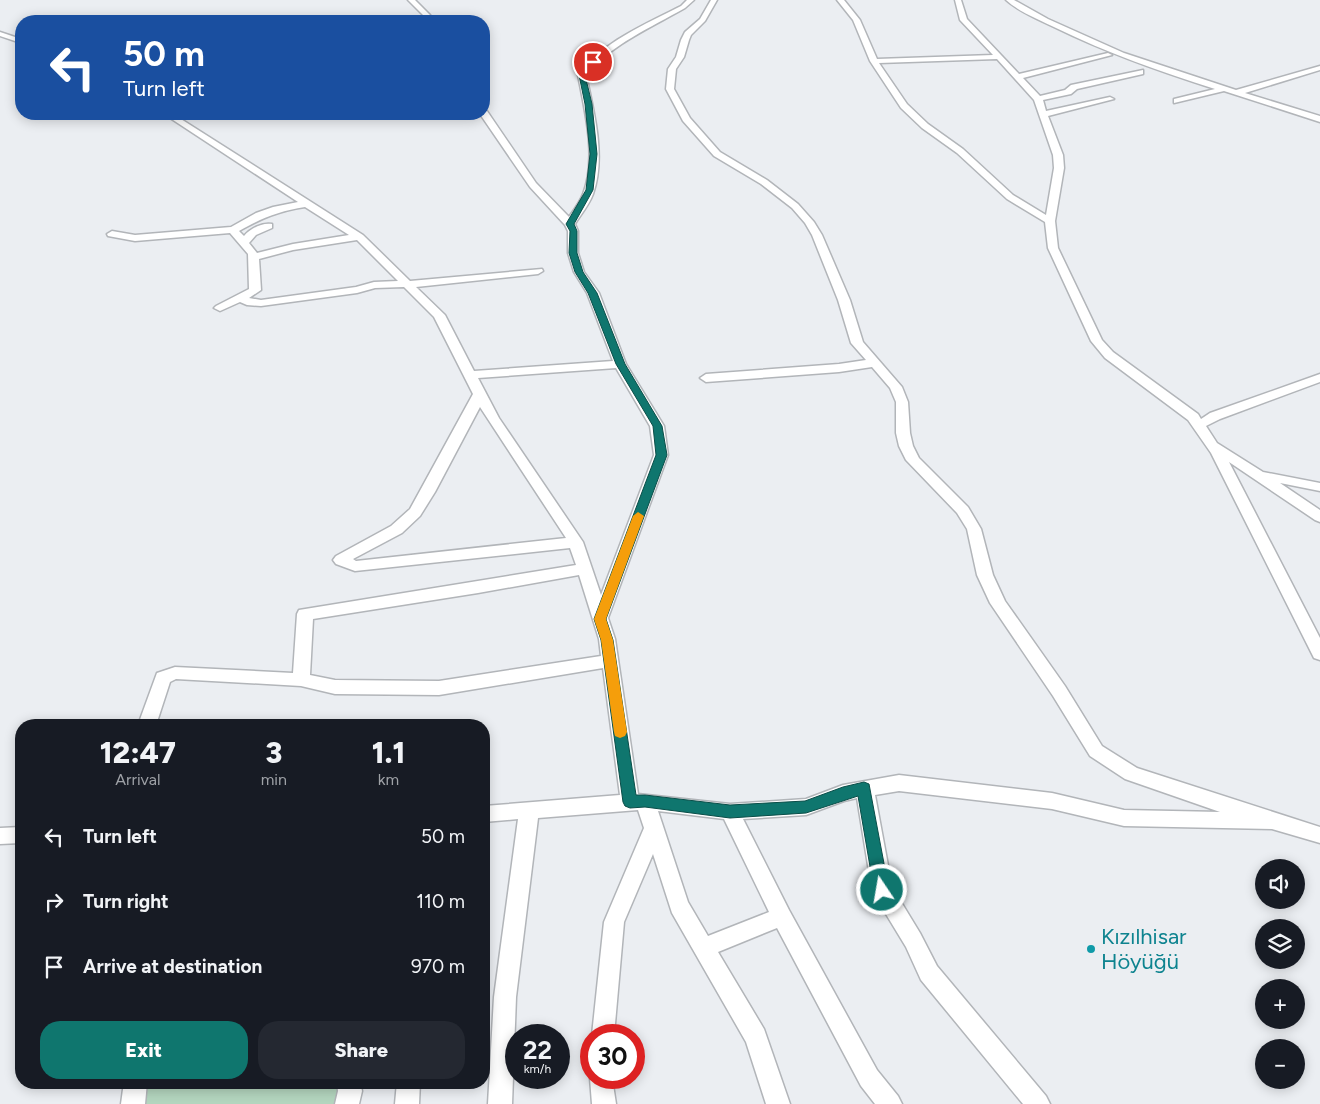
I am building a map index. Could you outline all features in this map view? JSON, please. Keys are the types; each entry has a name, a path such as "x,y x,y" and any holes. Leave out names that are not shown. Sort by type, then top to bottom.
{"street":[{"path":"411,0 425,15"},
{"path":"570,224 590,190 593,154 588,104 582,75 616,43 682,7 691,0"},
{"path":"714,0 703,20 688,34 685,40 680,57 672,69 670,89 686,119 717,154 764,182 795,206 809,222 817,235 844,300 857,343 896,387 904,418 903,433 906,446 913,460 963,510 974,529 985,575 998,603 1059,691 1096,751 1131,774 1320,835"},
{"path":"840,0 856,20 874,61 896,95 916,118 960,151 1010,197 1050,221"},
{"path":"958,0 958,6 964,20 1038,99 1058,155 1059,168 1050,221 1053,248 1097,341 1108,355 1193,417 1199,425 1212,444 1320,654"},
{"path":"1010,0 1055,27 1100,47 1320,119"},
{"path":"0,34 15,33"},
{"path":"0,34 15,39"},
{"path":"1018,77 1108,55"},
{"path":"874,61 998,57"},
{"path":"1239,92 1320,68"},
{"path":"1038,99 1068,92 1074,87 1140,72"},
{"path":"1177,101 1226,89"},
{"path":"1044,114 1063,112 1110,99"},
{"path":"177,120 359,237 410,284 439,315 492,418 576,542 607,640 638,801 654,828 678,906 756,1037 778,1104"},
{"path":"489,120 533,185 570,224 573,231 573,253 579,272 593,293 620,364 658,426 662,455 600,619"},
{"path":"112,234 135,238 232,230 260,214 308,203"},
{"path":"244,243 252,233 271,226 268,216 276,209"},
{"path":"220,308 255,290 253,254 232,230"},
{"path":"253,257 294,247 359,237"},
{"path":"242,298 247,302 261,303 357,290 374,285 410,284 538,272"},
{"path":"706,378 840,368 874,363"},
{"path":"471,375 620,364"},
{"path":"1199,425 1215,416 1320,378"},
{"path":"480,394 426,495 413,514 405,523 393,531 341,560 356,566 576,542"},
{"path":"1212,444 1320,517"},
{"path":"1256,474 1320,487"},
{"path":"301,680 305,614 478,588 584,569"},
{"path":"149,719 163,678 175,674 301,680 335,687 439,688 610,661"},
{"path":"490,814 638,801 730,812 806,807 843,793 899,783 978,791 1052,802 1124,818 1272,821"},
{"path":"864,788 882,890 913,940 929,972 1038,1104"},
{"path":"500,1104 506,998 529,811"},
{"path":"730,812 782,917 869,1078 890,1104"},
{"path":"604,1024 614,922 654,828"},
{"path":"0,836 15,835"},
{"path":"704,948 782,917"},
{"path":"133,1104 135,1089"},
{"path":"347,1104 350,1089"},
{"path":"408,1104 409,1089"},
{"path":"602,1089 604,1104"}],"green space":[{"path":"139,1089 341,1089 340,1104 138,1104"}],"slow traffic":[{"path":"620,732 607,640 600,619 638,516"}],"place":[{"name":"Kızılhisar Höyüğü","path":"1091,949"}],"route":[{"path":"593,62 582,75 588,104 593,154 590,190 570,224 573,231 573,253 579,272 593,293 620,364 658,426 662,455 600,619 607,640 630,802 645,801 730,812 806,807 843,793 864,788 878,878 882,890"}]}
